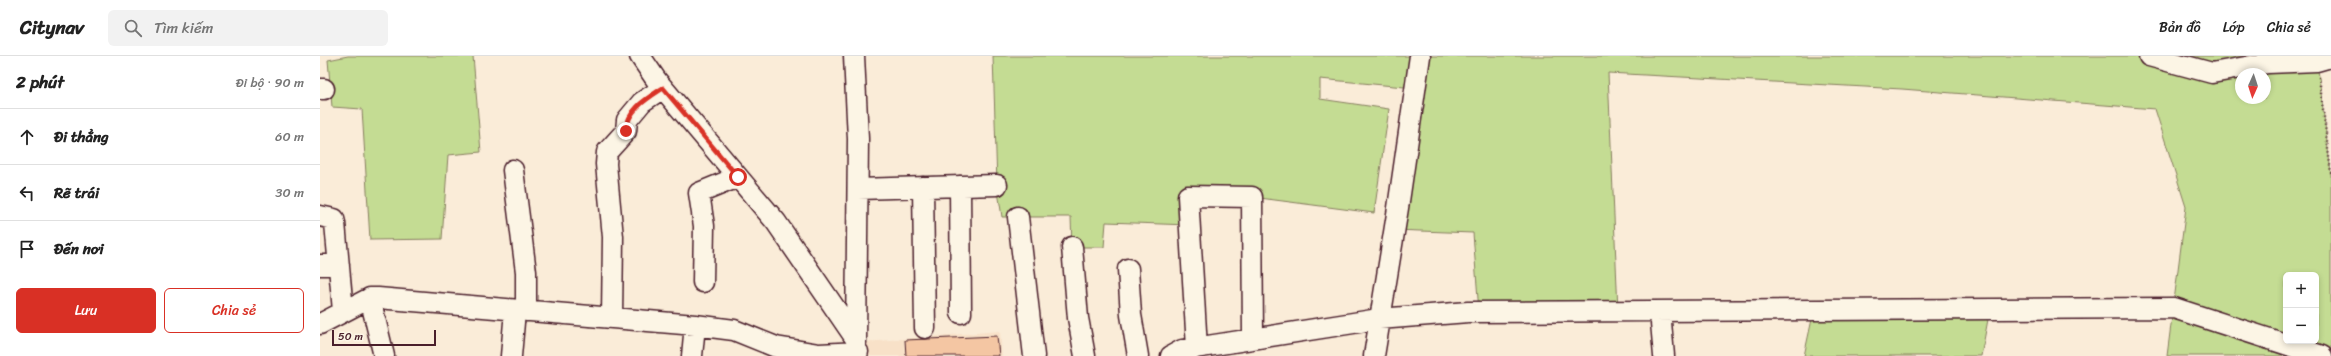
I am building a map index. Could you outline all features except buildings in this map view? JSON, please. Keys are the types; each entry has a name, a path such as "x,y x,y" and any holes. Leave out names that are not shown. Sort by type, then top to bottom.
{"street":[{"path":"640,56 663,88 776,222 857,349"},
{"path":"854,56 858,190 857,349"},
{"path":"1374,356 1398,208 1420,56"},
{"path":"2149,56 2212,73 2268,63 2324,59"},
{"path":"612,318 612,237 606,164 607,152 626,131 627,120 642,102 663,88"},
{"path":"511,356 526,272 513,170"},
{"path":"703,282 704,226 699,193 738,177"},
{"path":"858,190 997,185"},
{"path":"960,186 961,313"},
{"path":"923,187 925,328"},
{"path":"1197,348 1188,196 1252,197 1254,338"},
{"path":"320,216 334,219 330,265 343,311"},
{"path":"1018,218 1034,356"},
{"path":"1072,247 1078,318 1085,356"},
{"path":"1128,269 1131,315 1138,356"},
{"path":"320,324 370,298 695,325 734,330 768,350 819,354 857,349"},
{"path":"370,298 384,356"},
{"path":"1171,356 1182,350 1379,319 1468,312 2174,308 2322,356"},
{"path":"1660,311 1664,356"},
{"path":"692,356 695,325"}],"path":[{"path":"2324,59 2331,173"}],"shaded area":[{"path":"1000,331 1002,356 869,356 865,342"}],"green space":[{"path":"348,56 473,56 481,152 448,155 442,239 370,240 362,109 332,107 328,60"},
{"path":"993,56 2331,56 2317,61 2331,173 2331,356 2167,356 2186,207 2155,109 1902,89 1608,73 1618,311 1479,312 1473,233 1394,230 1415,88 1320,79 1320,99 1389,109 1374,213 1252,197 1188,196 1189,225 1106,222 1104,247 1072,247 1071,217 1002,217 997,185"},
{"path":"1990,309 1981,356 1804,356 1814,310"}],"route":[{"path":"626,131 627,120 642,102 663,88 738,177"}]}
